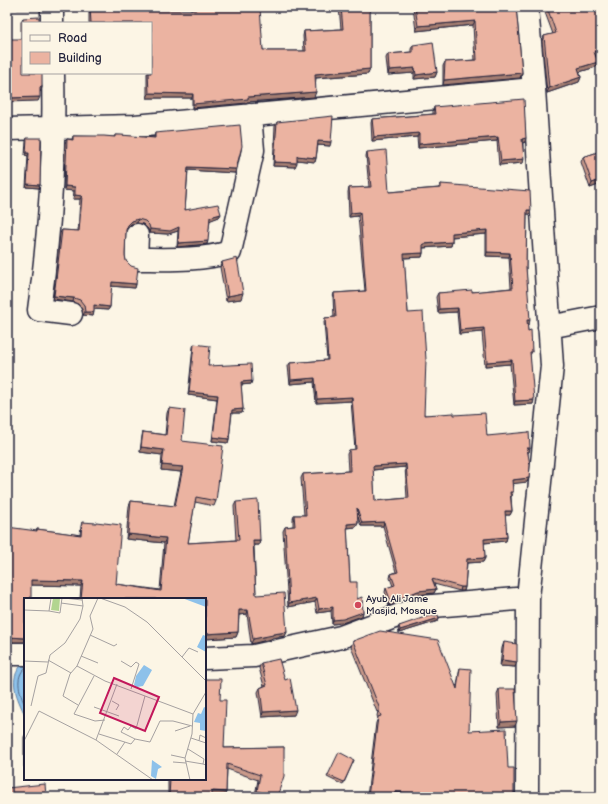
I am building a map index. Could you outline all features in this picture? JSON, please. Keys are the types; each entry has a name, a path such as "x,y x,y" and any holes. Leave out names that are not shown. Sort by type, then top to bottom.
{"street":[{"path":"52,7 52,22"},
{"path":"527,7 534,89 552,366 528,598 527,797"},
{"path":"53,74 54,128 52,187 39,310 71,314"},
{"path":"7,129 135,126 534,89"},
{"path":"137,235 136,259 215,257 230,252 253,150 250,115"},
{"path":"549,327 601,317"},
{"path":"206,658 254,656 341,637 421,607 528,598"},
{"path":"7,654 24,654"}],"water":[{"path":"24,664 24,713 19,702 14,682 15,675"}],"building":[{"path":"90,7 149,7 149,10 196,10 196,7 256,7 260,8 263,50 306,51 304,31 343,29 341,7 370,7 370,69 315,74 316,92 248,97 248,99 193,104 193,94 149,93 148,74 152,74 152,22 91,22"},
{"path":"415,7 516,7 522,73 444,80 445,62 477,60 475,21 418,26"},
{"path":"547,7 601,7 601,50 594,52 598,62 578,68 581,77 549,88 544,36 556,33"},
{"path":"39,17 39,22 23,22 23,18"},
{"path":"7,39 22,39 22,74 42,74 40,97 7,98"},
{"path":"433,42 437,72 416,75 415,68 389,70 388,54 413,52 413,45"},
{"path":"524,99 526,138 522,139 524,159 501,161 498,137 419,144 419,133 374,137 372,119 435,114 434,107"},
{"path":"333,116 331,142 318,141 316,158 297,156 297,163 274,162 277,122"},
{"path":"240,125 242,146 236,169 188,167 185,210 218,204 221,214 210,217 208,241 178,243 179,227 170,231 150,229 149,225 145,221 138,219 132,221 126,230 125,255 126,261 131,266 138,268 136,284 112,282 110,307 94,305 94,312 85,312 84,305 80,300 54,296 62,230 79,231 82,196 75,195 75,187 65,186 67,139 73,140 73,136 115,137 115,135 155,138 155,133"},
{"path":"27,138 41,138 40,185 27,184 29,153 26,153"},
{"path":"386,150 389,192 441,188 441,184 530,191 531,210 527,210 526,267 530,320 527,320 528,331 531,330 532,352 530,352 534,400 515,401 512,360 487,362 484,328 460,330 458,308 439,309 438,293 472,290 472,292 513,288 510,253 487,252 487,230 452,233 452,242 423,244 423,253 404,254 408,313 423,312 426,360 424,415 485,413 487,436 529,432 530,448 527,448 530,465 529,478 512,480 513,492 510,492 512,511 505,511 507,537 484,539 485,558 467,559 465,587 432,579 436,589 418,591 391,602 386,588 395,585 391,574 398,572 384,522 362,523 357,508 358,523 347,524 350,582 357,582 357,599 362,597 363,612 343,619 333,620 333,607 319,609 317,598 289,603 285,527 295,526 294,515 306,515 303,474 350,471 349,450 356,449 352,397 317,399 315,378 291,380 290,363 328,360 325,318 336,317 334,293 366,291 360,212 351,213 349,188 371,187 367,152","holes":["406,464 409,498 375,501 373,466"]},
{"path":"601,151 601,180 592,183 583,157"},
{"path":"237,258 243,293 228,296 222,262"},
{"path":"194,344 210,346 208,366 251,364 252,381 241,382 243,409 232,410 229,439 213,437 218,395 189,392"},
{"path":"169,408 185,410 182,441 223,446 216,501 196,497 188,543 239,540 236,502 258,500 260,540 253,540 256,595 284,593 287,632 253,639 248,610 239,610 238,632 206,634 206,598 81,598 83,581 31,580 31,598 24,598 24,638 7,637 7,527 37,531 37,529 81,535 82,522 121,525 116,584 161,591 166,538 128,534 131,501 175,506 183,467 162,465 164,450 141,447 143,432 166,435"},
{"path":"438,615 439,618 400,630 399,626 425,617"},
{"path":"380,631 438,640 457,689 460,668 471,669 469,731 506,729 508,768 514,768 514,797 454,797 454,795 395,792 394,797 368,797 378,717 381,716 379,707 353,641"},
{"path":"504,642 517,644 517,662 502,660"},
{"path":"279,659 285,680 290,678 296,710 263,712 260,688 267,685 261,663"},
{"path":"206,679 221,679 220,700 226,700 224,748 284,747 284,776 277,797 257,791 260,775 227,764 226,792 212,791 212,797 169,797 170,780 206,780"},
{"path":"499,689 515,689 517,721 501,722"},
{"path":"339,752 354,760 344,782 328,775"},
{"path":"45,784 46,797 7,797 7,788"}],"place":[{"name":"Ayub Ali Jame Masjid, Mosque","path":"358,605"}]}
